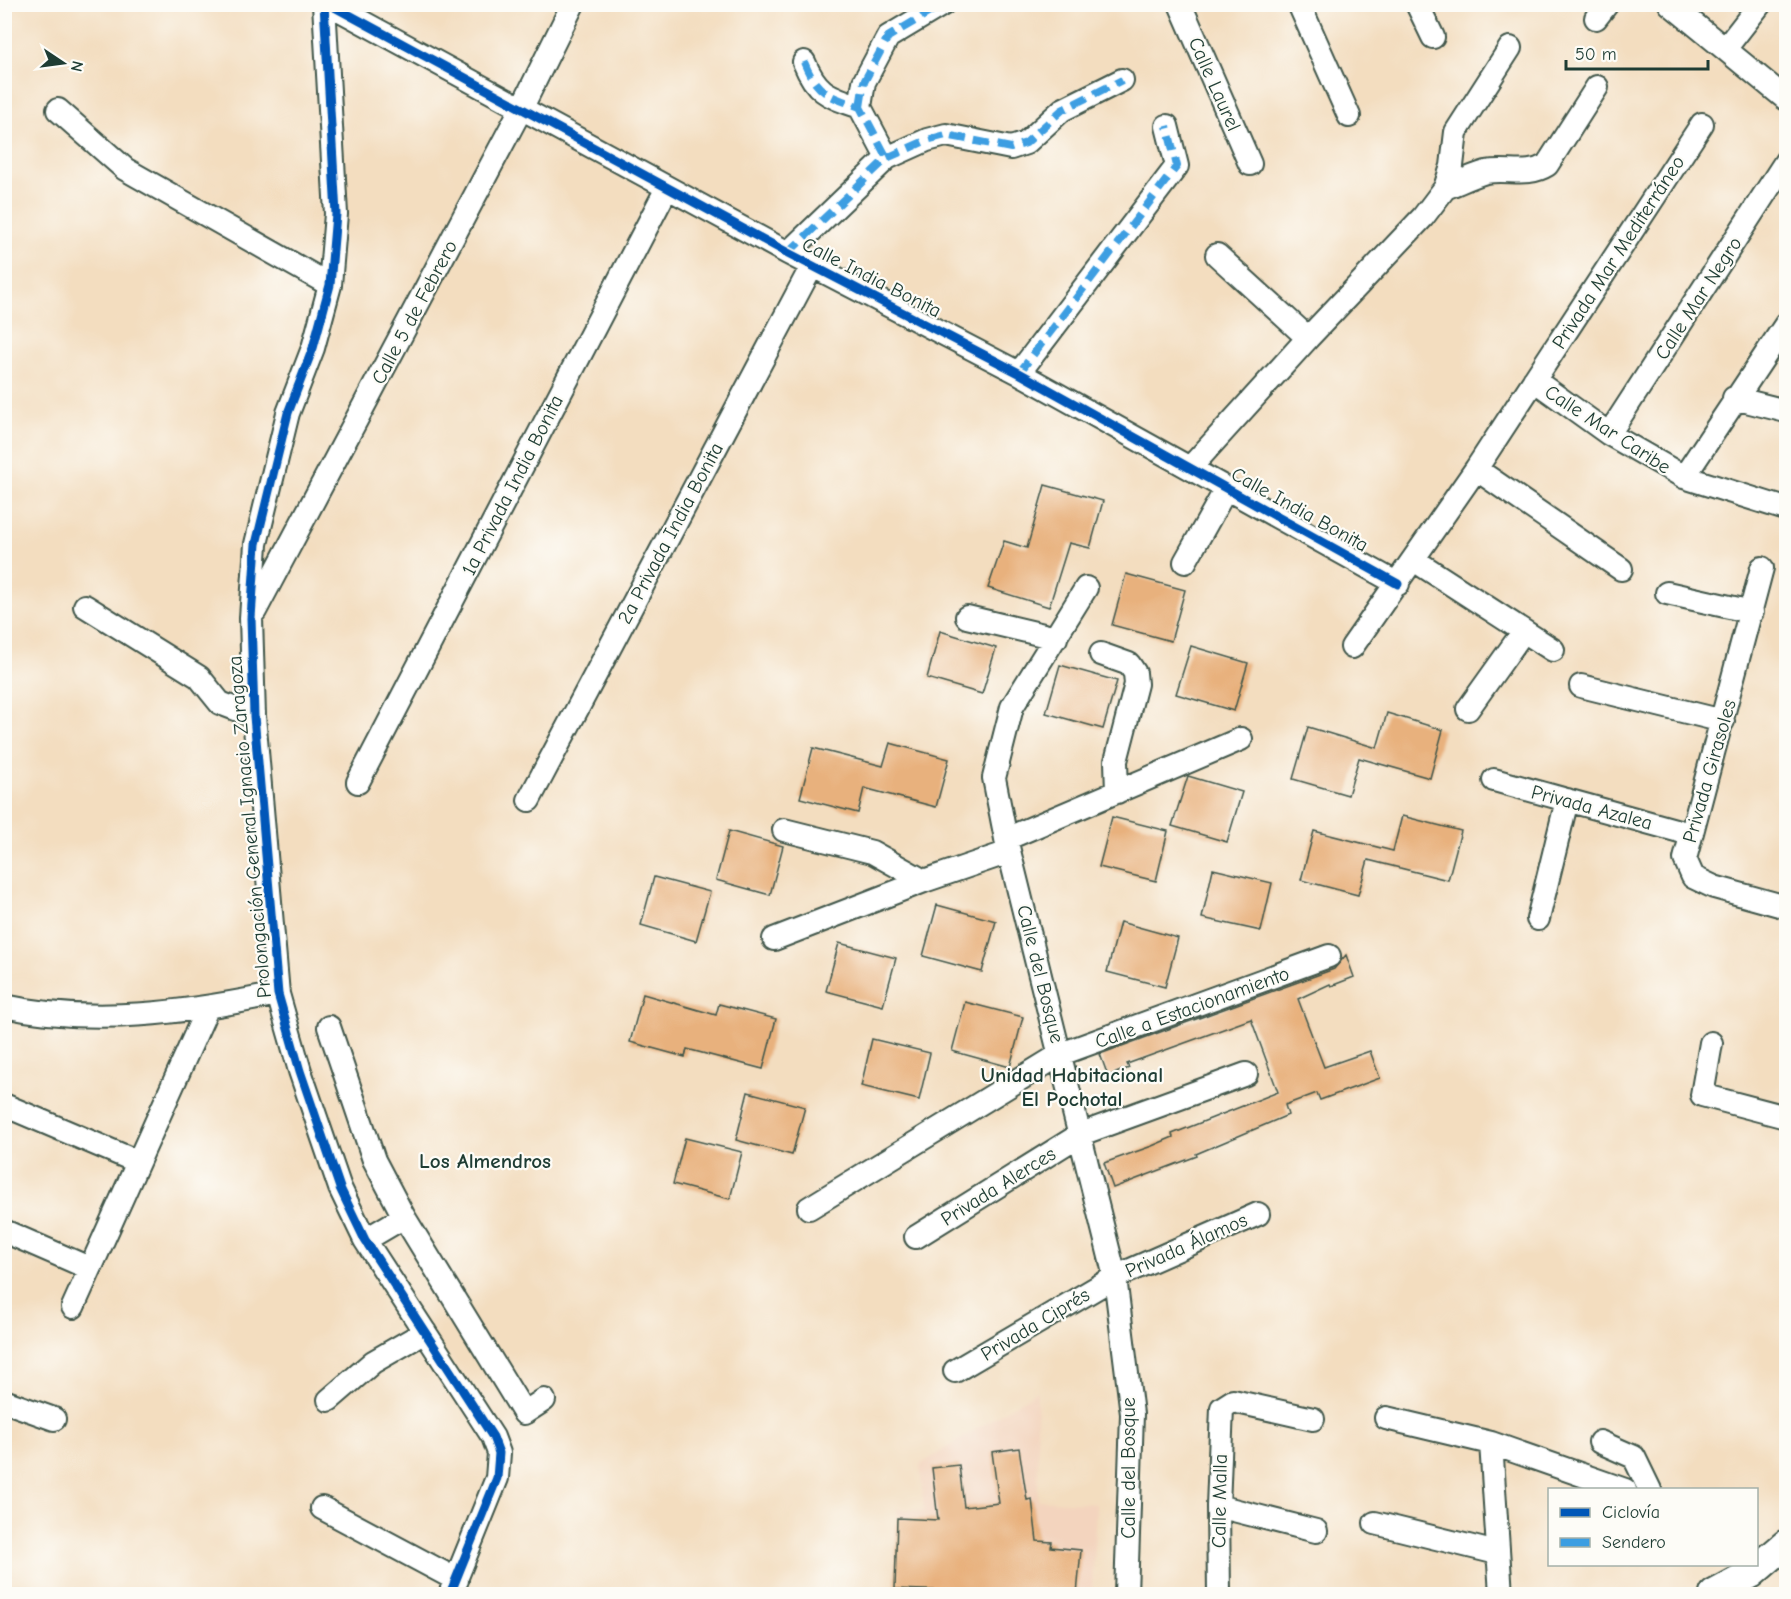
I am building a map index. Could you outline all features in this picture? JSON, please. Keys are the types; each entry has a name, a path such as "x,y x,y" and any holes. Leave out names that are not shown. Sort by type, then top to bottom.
{"street":[{"name":"Calle India Bonita","path":"327,4 812,266 1019,373 1398,584"},
{"name":"Prolongación General Ignacio Zaragoza","path":"327,4 336,214 330,285 313,348 288,413 256,544 251,618 255,716 278,994 300,1071 339,1188 366,1240 493,1437 499,1453 497,1478 454,1587"},
{"name":"Calle 5 de Febrero","path":"251,618 521,109 573,4"},
{"path":"887,158 860,107 864,82 888,37 944,4"},
{"name":"Calle Laurel","path":"1180,4 1250,164"},
{"path":"1299,4 1349,116"},
{"path":"1418,4 1433,37"},
{"path":"1670,4 1786,99"},
{"path":"1725,49 1760,4"},
{"path":"1190,468 1308,338 1423,218 1445,188 1452,166 1456,132 1510,48"},
{"path":"804,62 813,83 830,96 860,107"},
{"path":"788,253 887,158 927,140 946,135 1011,148 1026,143 1062,110 1122,80"},
{"path":"1445,188 1485,172 1504,170 1536,172 1547,165 1597,87"},
{"path":"58,110 126,169 330,285"},
{"name":"Privada Mar Mediterráneo","path":"1398,584 1702,124"},
{"path":"1019,373 1177,166 1167,126"},
{"name":"Calle Mar Negro","path":"1609,434 1786,161"},
{"name":"1a Privada India Bonita","path":"358,782 667,188"},
{"path":"1217,255 1308,338"},
{"name":"2a Privada India Bonita","path":"529,800 812,266"},
{"path":"1684,477 1734,398 1786,324"},
{"name":"Calle Mar Caribe","path":"1534,381 1609,434 1684,477 1786,509"},
{"path":"1734,398 1786,411"},
{"path":"1476,469 1621,569"},
{"path":"1185,562 1226,489"},
{"path":"1414,560 1553,650"},
{"name":"Privada Girasoles","path":"1762,568 1724,721 1690,834 1685,859 1693,877 1714,887 1786,907"},
{"path":"1352,647 1398,584"},
{"name":"Calle del Bosque","path":"1086,588 1012,708 994,778 1007,845 1115,1277 1132,1414 1126,1594"},
{"path":"1667,593 1752,612"},
{"path":"85,606 199,677 220,703 255,716"},
{"path":"967,617 1056,638"},
{"path":"1468,709 1523,632"},
{"path":"1101,654 1129,664 1135,673 1136,684 1116,760 1117,792"},
{"path":"1581,686 1724,721"},
{"path":"774,939 924,881 1007,845 1117,792 1241,739"},
{"name":"Privada Azalea","path":"1494,780 1690,834"},
{"path":"1539,919 1567,800"},
{"path":"784,830 872,852 924,881"},
{"name":"Calle a Estacionamiento","path":"809,1208 1061,1054 1329,956"},
{"path":"4,1006 35,1013 117,1016 207,1009 278,994"},
{"path":"73,1307 207,1009"},
{"path":"329,1027 374,1160 404,1217 524,1413 544,1400"},
{"path":"1711,1043 1702,1095 1786,1117"},
{"name":"Privada Alerces","path":"916,1237 1081,1134 1246,1074"},
{"path":"4,1105 138,1162"},
{"name":"Privada Álamos","path":"1115,1277 1258,1214"},
{"path":"366,1240 404,1217"},
{"path":"4,1231 89,1268"},
{"name":"Privada Ciprés","path":"955,1371 1115,1277"},
{"path":"329,1400 373,1362 425,1332"},
{"path":"4,1401 54,1419"},
{"name":"Calle Malla","path":"1219,1594 1218,1506 1222,1408 1233,1401 1313,1419"},
{"path":"1386,1418 1491,1443 1618,1488"},
{"path":"1600,1442 1634,1457 1649,1488"},
{"path":"1491,1443 1501,1594"},
{"path":"1218,1506 1316,1531"},
{"path":"322,1508 454,1587"},
{"path":"1375,1523 1497,1553"},
{"path":"1714,1594 1751,1574 1786,1544"}],"shaded area":[{"path":"1037,1391 1038,1500 1096,1504 1092,1594 895,1594 897,1509 924,1511 920,1465"}],"building":[{"path":"1045,485 1103,501 1090,548 1069,543 1049,607 988,588 1004,541 1027,548"},
{"path":"1126,574 1185,590 1171,641 1112,625"},
{"path":"940,631 996,648 982,694 927,678"},
{"path":"1191,646 1248,663 1234,711 1176,694"},
{"path":"1060,665 1117,681 1103,729 1046,713"},
{"path":"1387,713 1443,730 1430,778 1359,758 1348,795 1293,779 1308,727 1377,748"},
{"path":"890,743 949,759 936,807 864,788 858,813 800,798 813,748 883,766"},
{"path":"1188,776 1242,792 1227,842 1172,826"},
{"path":"1402,816 1461,831 1448,880 1368,860 1358,895 1301,880 1314,831 1393,851"},
{"path":"1112,817 1168,831 1156,881 1099,867"},
{"path":"729,831 783,846 770,895 716,880"},
{"path":"1213,869 1272,883 1261,931 1202,918"},
{"path":"654,877 710,892 696,941 641,925"},
{"path":"937,905 996,921 982,972 923,956"},
{"path":"1120,922 1178,938 1165,987 1107,972"},
{"path":"839,943 896,958 883,1006 826,991"},
{"path":"1346,955 1354,977 1331,986 1330,984 1298,999 1324,1067 1370,1051 1380,1078 1320,1100 1317,1093 1285,1105 1288,1115 1196,1154 1197,1156 1113,1188 1104,1163 1152,1146 1173,1137 1172,1134 1278,1092 1251,1019 1127,1064 1129,1068 1108,1076 1100,1054 1334,969"},
{"path":"643,994 716,1015 719,1004 776,1019 763,1069 687,1049 685,1057 630,1042"},
{"path":"965,1002 1023,1017 1010,1067 952,1051"},
{"path":"872,1039 930,1053 919,1100 861,1086"},
{"path":"748,1092 805,1107 792,1155 736,1140"},
{"path":"685,1138 742,1152 730,1199 673,1184"},
{"path":"1019,1448 1027,1500 1032,1499 1037,1541 1052,1542 1051,1547 1081,1550 1077,1594 951,1594 952,1591 895,1589 897,1518 938,1520 932,1468 959,1465 964,1507 999,1503 992,1452"}],"marked path":[{"path":"860,107 864,82 888,37 943,4"},
{"path":"804,62 814,81 825,92 860,107 887,158"},
{"path":"788,253 887,158 927,140 946,135 1011,148 1026,143 1062,110 1122,80"},
{"path":"1019,373 1177,166 1167,126"}],"cycle path":[{"path":"324,4 336,214 330,285 313,348 288,413 256,544 251,618 254,716 278,994 300,1071 340,1188 365,1240 493,1437 499,1453 497,1478 450,1594"},
{"path":"329,4 788,253 1019,373 1398,584"}],"district":[{"name":"Unidad Habitacional El Pochotal","path":"1072,1087"},
{"name":"Los Almendros","path":"485,1161"}]}
